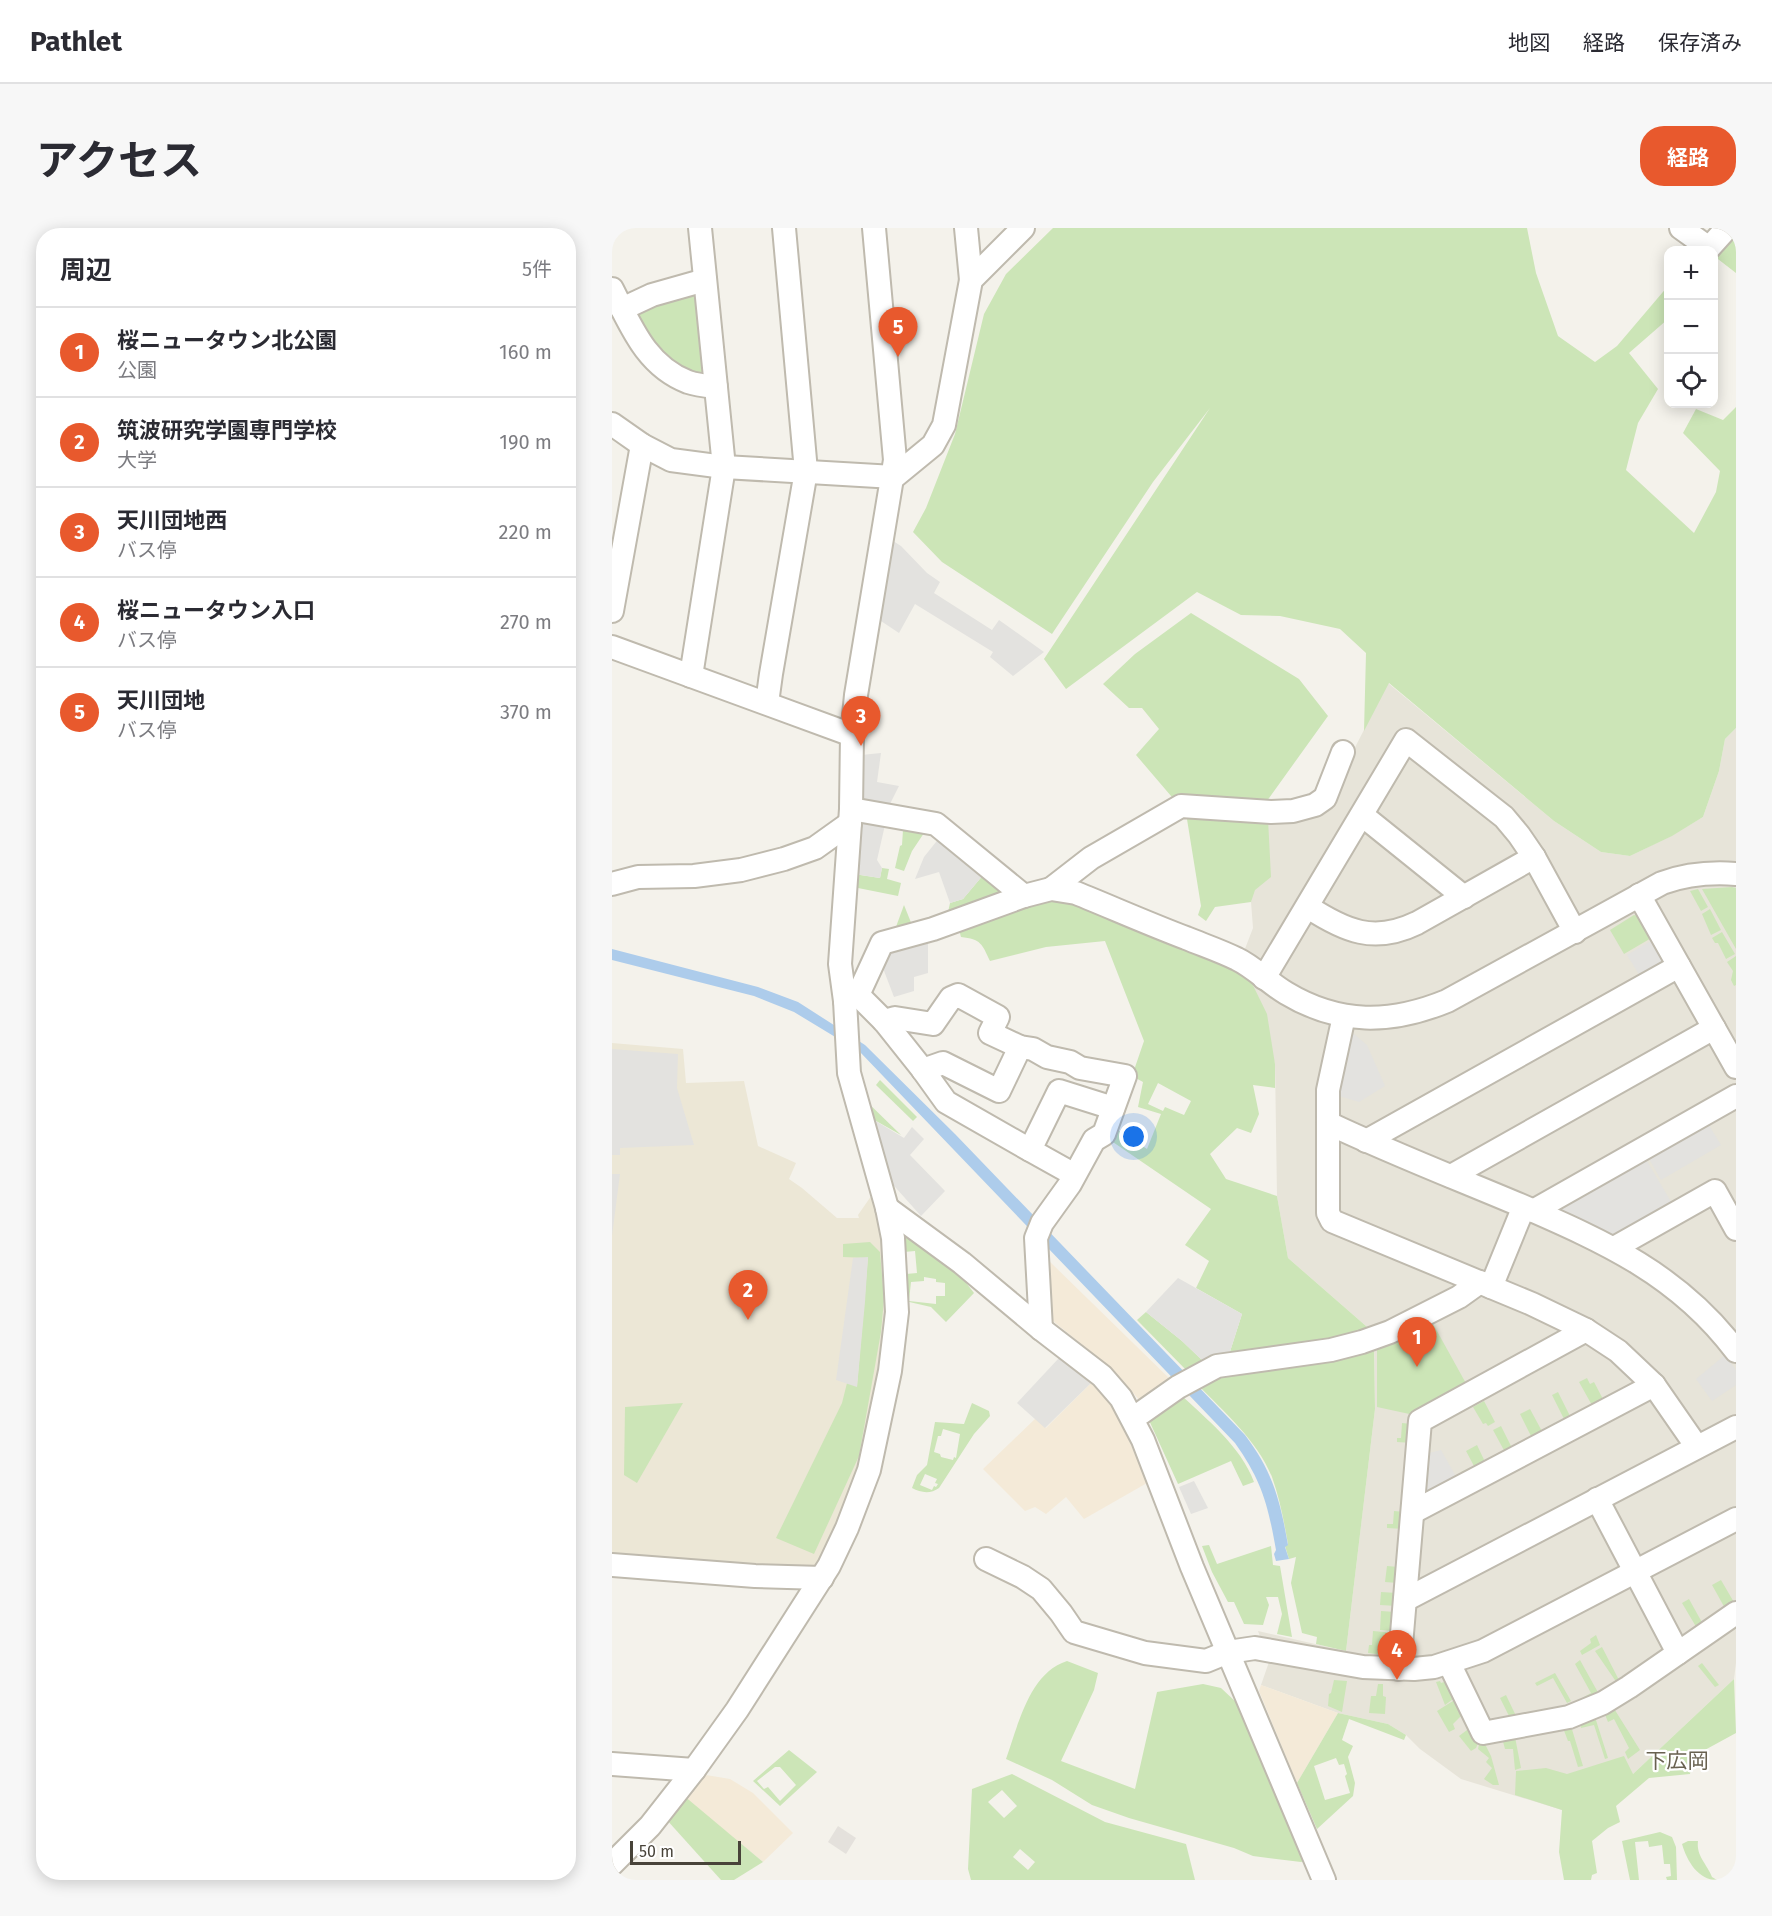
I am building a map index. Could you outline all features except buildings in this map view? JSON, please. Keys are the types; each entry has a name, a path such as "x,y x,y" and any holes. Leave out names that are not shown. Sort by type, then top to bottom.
{"street":[{"path":"691,676 724,467 700,228"},
{"path":"767,703 806,471 784,228"},
{"path":"874,228 895,460 856,695 840,964 851,998 884,1022 946,1102 1074,1174"},
{"path":"612,424 642,445 671,460 724,467 894,477 933,445 944,425 971,280 966,228"},
{"path":"971,280 1023,228"},
{"path":"1681,228 1709,248 1727,228"},
{"path":"622,309 652,295 705,280"},
{"path":"612,289 639,341 661,368 689,383 716,387"},
{"path":"612,611 642,445"},
{"path":"612,647 852,735"},
{"path":"1264,978 1406,740 1504,817 1534,857 1575,932"},
{"path":"1052,889 1091,858 1181,806 1271,812 1293,811 1315,805 1325,798 1343,752"},
{"path":"1362,815 1464,897"},
{"path":"612,884 638,877 694,876 741,870 784,859 814,848 850,816 936,824 1024,896"},
{"path":"1308,907 1346,929 1365,934 1384,934 1406,928 1534,857"},
{"path":"612,1864 650,1826 737,1710 822,1578 847,1528 869,1470 890,1371 897,1312 897,1286 893,1238 887,1208 852,1092 846,1039 851,998 882,943 933,929 1024,896 1052,889 1076,893 1239,959 1301,1001 1344,1016 1369,1019 1391,1018 1421,1012 1465,992 1639,894 1679,877 1704,873 1736,874"},
{"path":"1639,894 1736,1066"},
{"path":"1366,1141 1679,966"},
{"path":"884,1022 895,1018 933,1024 951,998 958,995 998,1017 990,1033 1020,1047 1033,1049 1047,1057 1070,1062 1080,1068 1125,1076 1104,1134 1094,1140 1070,1184 1039,1232 1041,1329"},
{"path":"1344,1016 1328,1090 1328,1214 1332,1221 1486,1285 1586,1330 1618,1351 1654,1385 1697,1447"},
{"path":"1451,1176 1714,1028"},
{"path":"923,1070 943,1063 999,1091 1020,1047"},
{"path":"1030,1150 1059,1091 1113,1108"},
{"path":"1132,1417 1142,1413 1185,1383 1217,1366 1331,1350 1362,1342 1390,1332 1486,1285 1526,1214 1736,1096"},
{"path":"1328,1123 1451,1176 1526,1214 1614,1248 1680,1291 1736,1351"},
{"path":"1614,1248 1715,1191 1736,1229"},
{"path":"887,1208 962,1263 1102,1376 1121,1398 1132,1417 1324,1880"},
{"path":"1399,1669 1420,1421 1586,1330"},
{"path":"1413,1512 1654,1385"},
{"path":"1405,1600 1736,1427"},
{"path":"1597,1499 1678,1653"},
{"path":"986,1559 1023,1577 1041,1589 1074,1632 1145,1653 1206,1661 1228,1652 1255,1648 1337,1664 1399,1669 1434,1667 1483,1651 1736,1520"},
{"path":"612,1565 755,1576 822,1578"},
{"path":"1449,1663 1484,1733 1538,1724 1588,1710 1629,1687 1736,1613"},
{"path":"612,1764 694,1770"}],"shaded area":[{"path":"890,539 901,546 927,573 940,582 934,593 992,630 999,620 1044,652 1013,676 990,657 993,652 915,604 899,633 878,619"},
{"path":"1388,683 1554,821 1601,852 1630,856 1703,817 1719,771 1725,739 1736,728 1736,1663 1734,1679 1633,1774 1562,1810 1461,1779 1420,1749 1406,1735 1388,1724 1338,1713 1261,1685 1269,1662 1258,1631 1346,1651 1375,1409 1374,1333 1288,1258 1277,1196 1275,1064 1244,967 1243,954 1253,928 1251,902 1268,819 1324,808"},
{"path":"881,753 877,782 899,786 887,810 859,806 861,755"},
{"path":"868,821 885,825 877,860 882,868 880,878 854,874 859,827"},
{"path":"940,837 984,874 963,899 950,903 939,872 915,879 924,857"},
{"path":"1654,939 1667,959 1663,968 1643,981 1627,955"},
{"path":"928,940 928,973 914,977 914,991 894,997 881,963 886,951"},
{"path":"1354,1034 1367,1045 1385,1086 1359,1102 1339,1096 1349,1038"},
{"path":"612,1043 683,1049 686,1083 744,1081 758,1146 796,1163 789,1179 837,1218 859,1218 858,1215 874,1192 881,1230 887,1299 883,1341 862,1457 837,1520 814,1569 612,1560"},
{"path":"612,1049 678,1054 677,1088 694,1145 620,1148 620,1155 612,1155"},
{"path":"869,1117 904,1138 912,1127 924,1139 910,1155 945,1191 921,1216 888,1179"},
{"path":"1707,1122 1721,1145 1661,1180 1648,1157"},
{"path":"1644,1156 1673,1205 1617,1237 1608,1236 1561,1217 1561,1203"},
{"path":"612,1174 620,1174 612,1236"},
{"path":"868,1257 857,1387 836,1380 853,1258"},
{"path":"1046,1258 1174,1383 1142,1403 1111,1368 1048,1317"},
{"path":"1178,1278 1242,1314 1227,1361 1204,1362 1146,1312"},
{"path":"1725,1355 1736,1370 1736,1385 1712,1401 1696,1379"},
{"path":"1059,1358 1091,1383 1045,1428 1017,1403"},
{"path":"1091,1383 1116,1410 1147,1483 1084,1519 1066,1497 1046,1514 1035,1507 1025,1511 983,1469 1036,1418 1046,1428"},
{"path":"1441,1450 1459,1482 1433,1496 1422,1488 1425,1454"},
{"path":"1194,1481 1208,1508 1191,1514 1179,1487"},
{"path":"1261,1685 1338,1713 1297,1783 1259,1691"},
{"path":"700,1774 730,1779 753,1793 793,1833 763,1862 680,1794"},
{"path":"838,1826 856,1838 846,1854 828,1842"}],"green space":[{"path":"1053,228 1527,228 1536,273 1558,336 1595,362 1617,346 1664,291 1664,322 1629,353 1658,389 1638,423 1626,470 1694,533 1716,492 1720,471 1683,433 1696,409 1723,420 1736,407 1736,728 1725,739 1719,771 1703,817 1672,836 1630,856 1601,852 1554,821 1389,683 1364,731 1366,653 1340,629 1280,616 1241,615 1197,592 1066,689 1044,659 1210,408 1153,482 1052,634 942,562 913,532 926,508 955,434 984,314 1006,274"},
{"path":"1736,230 1736,273 1718,259 1718,251"},
{"path":"699,291 708,376 702,380 666,365 633,310"},
{"path":"1191,613 1299,679 1328,716 1264,805 1177,803 1136,755 1159,729 1142,708 1129,708 1103,684 1135,654"},
{"path":"1186,813 1268,819 1271,877 1255,890 1251,902 1215,907 1206,921 1198,915 1201,906"},
{"path":"903,830 924,833 912,851 904,871 895,868 902,845"},
{"path":"882,868 889,869 887,879 901,883 898,896 853,887 854,874 880,878"},
{"path":"984,874 1009,894 947,917 950,903 963,899"},
{"path":"1736,888 1736,949 1702,889"},
{"path":"1698,889 1708,907 1701,911 1690,891"},
{"path":"1047,898 1078,900 1244,967 1267,1014 1275,1064 1275,1088 1253,1085 1259,1114 1251,1133 1237,1128 1210,1154 1226,1179 1277,1196 1288,1258 1374,1333 1296,1351 1227,1361 1242,1314 1196,1288 1209,1261 1185,1245 1211,1209 1107,1138 1112,1126 1147,1149 1161,1114 1138,1107 1143,1082 1132,1076 1144,1041 1105,941 1046,947 990,961 980,943 961,937 958,926","holes":["1158,1083 1191,1101 1184,1115 1165,1107 1163,1111 1148,1104"]},
{"path":"904,905 914,930 893,935"},
{"path":"1710,909 1721,930 1711,935 1702,914"},
{"path":"1634,915 1641,917 1653,937 1624,954 1610,930"},
{"path":"1722,932 1735,954 1726,959 1718,943 1715,943 1712,938"},
{"path":"1736,956 1736,985 1734,986 1731,980 1733,971 1727,962"},
{"path":"880,1080 917,1117 913,1121 876,1085"},
{"path":"862,1097 901,1135 869,1117"},
{"path":"911,1233 960,1275 974,1293 946,1322 931,1307 905,1301 899,1240","holes":["915,1251 917,1273 906,1274 904,1252","924,1277 945,1283 945,1296 936,1296 936,1304 909,1301 911,1282 924,1281"]},
{"path":"870,1242 880,1252 884,1299 881,1332 859,1456 814,1554 776,1538 842,1403 847,1383 857,1386 868,1258 843,1257 843,1244"},
{"path":"1146,1312 1204,1362 1190,1374 1137,1320"},
{"path":"1432,1322 1468,1387 1414,1415 1377,1407 1377,1346"},
{"path":"1374,1346 1375,1409 1346,1651 1316,1644 1317,1637 1302,1633 1291,1583 1296,1557 1289,1559 1285,1546 1288,1544 1285,1527 1272,1477 1249,1439 1197,1384 1222,1372"},
{"path":"1587,1378 1590,1384 1594,1382 1604,1401 1593,1407 1579,1382"},
{"path":"1558,1392 1570,1416 1564,1419 1552,1395"},
{"path":"1179,1393 1232,1445 1254,1482 1243,1486 1231,1461 1178,1484 1148,1418"},
{"path":"1484,1401 1495,1422 1488,1426 1486,1423 1483,1424 1473,1407"},
{"path":"683,1403 637,1483 624,1475 625,1407"},
{"path":"972,1403 989,1411 990,1416 974,1434 939,1488 926,1492 912,1488 917,1475 927,1465 935,1422 964,1424","holes":["943,1429 960,1434 956,1458 954,1457 953,1460 941,1457 940,1454 934,1452 938,1436 941,1436","925,1474 937,1479 935,1483 938,1484 932,1490 920,1485"]},
{"path":"1530,1409 1544,1435 1533,1440 1520,1414"},
{"path":"1402,1423 1412,1424 1412,1443 1397,1442 1397,1438 1401,1438"},
{"path":"1501,1426 1513,1450 1506,1454 1493,1430"},
{"path":"1477,1445 1487,1466 1464,1478 1461,1472 1474,1466 1466,1451"},
{"path":"1394,1511 1405,1512 1404,1529 1387,1528 1387,1524 1393,1524"},
{"path":"1209,1545 1217,1564 1271,1546 1273,1565 1280,1566 1292,1637 1277,1634 1282,1614 1278,1597 1266,1597 1269,1605 1263,1625 1244,1624 1234,1602 1228,1602 1212,1572 1202,1546"},
{"path":"1387,1566 1399,1567 1398,1583 1385,1582"},
{"path":"1721,1580 1735,1604 1726,1610 1712,1585"},
{"path":"1381,1592 1397,1593 1397,1606 1380,1605"},
{"path":"1689,1599 1704,1626 1698,1630 1682,1603"},
{"path":"1381,1611 1395,1612 1394,1631 1380,1630"},
{"path":"1373,1631 1395,1633 1394,1648 1383,1655 1368,1653 1369,1645 1372,1645"},
{"path":"1596,1635 1600,1645 1582,1655 1580,1651 1591,1643 1590,1639"},
{"path":"1602,1647 1621,1684 1617,1683 1595,1651"},
{"path":"1580,1660 1600,1696 1587,1703 1584,1697 1591,1693 1575,1664"},
{"path":"1067,1661 1098,1673 1094,1690 1061,1761 1135,1789 1157,1692 1203,1684 1221,1688 1237,1703 1305,1861 1253,1856 1234,1848 1129,1818 1092,1805 1052,1780 1006,1759 1034,1689 1054,1667"},
{"path":"1702,1663 1719,1685 1715,1687 1698,1666"},
{"path":"1555,1673 1571,1701 1567,1703 1553,1678 1537,1686 1535,1683"},
{"path":"1734,1679 1736,1733 1703,1751 1693,1760 1690,1774 1649,1778 1616,1806 1620,1822 1592,1841 1597,1873 1592,1875 1591,1880 1564,1880 1559,1852 1562,1810 1515,1795 1516,1771 1546,1768 1567,1774 1624,1756 1633,1774"},
{"path":"1334,1680 1347,1681 1342,1712 1328,1706"},
{"path":"1447,1681 1456,1697 1445,1705 1436,1682 1441,1683"},
{"path":"1378,1684 1383,1684 1383,1696 1386,1697 1385,1714 1369,1713 1371,1696 1376,1696"},
{"path":"1506,1695 1517,1718 1511,1720 1500,1698"},
{"path":"1456,1699 1463,1714 1453,1724 1455,1729 1449,1732 1437,1711"},
{"path":"1613,1707 1640,1750 1628,1759 1625,1752 1629,1748 1614,1719 1608,1722 1604,1712"},
{"path":"1338,1713 1388,1724 1406,1735 1404,1740 1349,1719 1342,1740 1353,1746 1348,1757 1355,1783 1353,1796 1317,1829 1297,1783","holes":["1336,1758 1339,1765 1344,1764 1350,1793 1325,1800 1314,1766"]},
{"path":"1595,1717 1608,1758 1605,1759 1594,1725 1581,1728 1580,1722"},
{"path":"1571,1726 1583,1766 1578,1767 1570,1741 1563,1728"},
{"path":"1471,1727 1479,1741 1476,1748 1471,1751 1459,1736"},
{"path":"1515,1737 1521,1768 1515,1770 1513,1749 1505,1749 1502,1738"},
{"path":"1484,1742 1491,1756 1499,1785 1493,1785 1484,1779 1492,1768 1486,1762 1489,1758 1478,1749 1479,1744"},
{"path":"789,1750 817,1772 780,1806 753,1781","holes":["775,1767 780,1767 796,1785 780,1801 768,1787 764,1789 757,1781"]},
{"path":"1012,1774 1105,1822 1186,1844 1195,1880 971,1880 968,1869 972,1789","holes":["1002,1790 1017,1806 1004,1818 988,1802","1020,1849 1035,1862 1028,1870 1013,1857"]},
{"path":"680,1794 763,1862 734,1880 721,1880 666,1819"},
{"path":"1660,1832 1672,1837 1676,1847 1677,1880 1667,1880 1666,1877 1671,1876 1670,1864 1664,1864 1662,1845 1649,1847 1648,1841 1635,1842 1639,1880 1630,1880 1622,1841"},
{"path":"1688,1841 1698,1841 1700,1856 1712,1877 1717,1880 1704,1877 1694,1868 1682,1844"}],"water":[{"path":"612,949 758,987 798,1002 865,1045 955,1134 1245,1435 1262,1461 1274,1487 1285,1529 1288,1545 1285,1547 1289,1559 1276,1561 1273,1534 1263,1494 1252,1469 1235,1443 860,1052 794,1012 754,996 612,960"}],"place":[{"name":"天川団地","path":"898,357"},
{"name":"天川団地西","path":"861,746"},
{"name":"筑波研究学園専門学校","path":"748,1320"},
{"name":"桜ニュータウン北公園","path":"1417,1367"},
{"name":"桜ニュータウン入口","path":"1397,1680"}],"district":[{"name":"下広岡","path":"1677,1761"}]}
